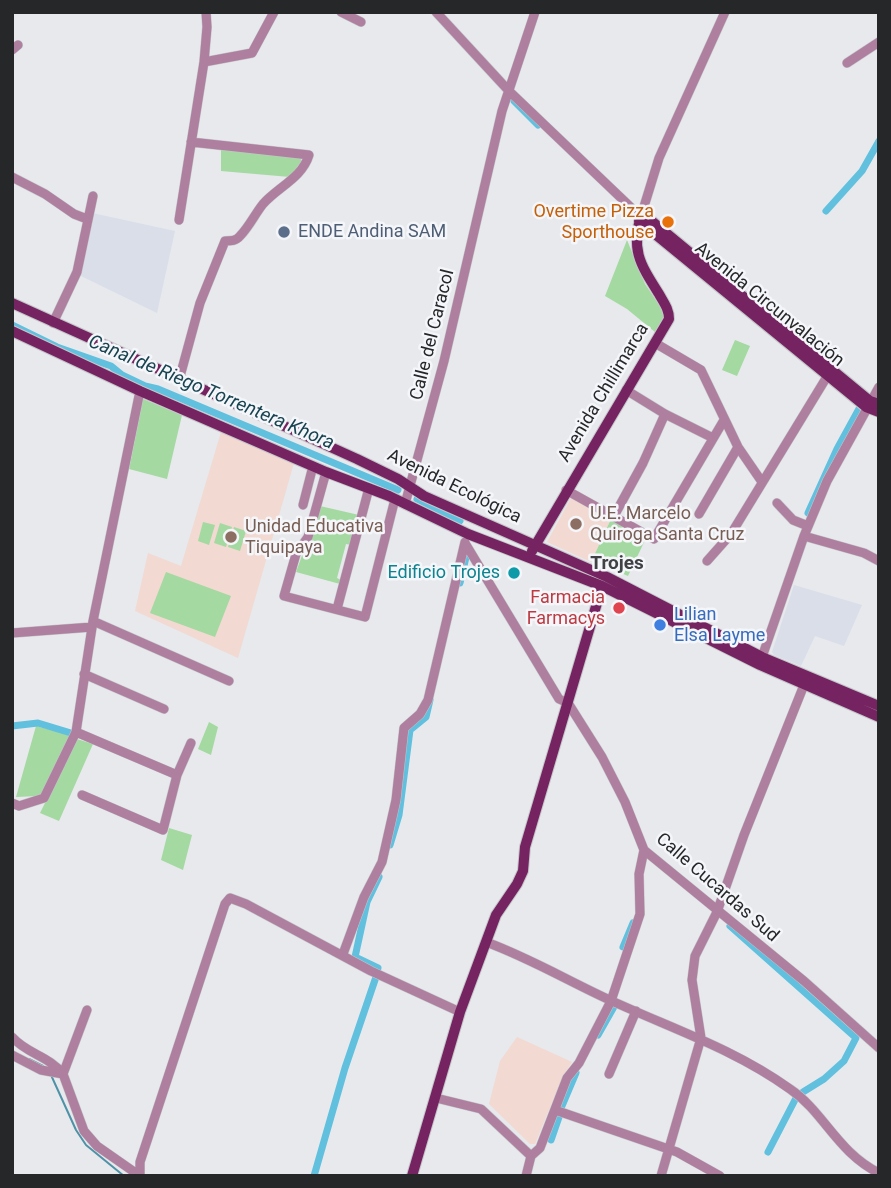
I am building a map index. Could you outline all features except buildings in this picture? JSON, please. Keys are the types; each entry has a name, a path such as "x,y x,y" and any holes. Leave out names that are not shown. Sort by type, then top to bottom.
{"main road":[{"name":"Avenida Circunvalación","path":"641,217 740,288 879,412"},
{"name":"Avenida Circunvalación","path":"641,217 828,375 872,404"},
{"name":"Avenida Chillimarca","path":"529,556 669,319 669,311 636,251 636,236 641,217"},
{"name":"Avenida Ecológica","path":"12,303 357,459 409,485 424,496 534,545 799,680 879,717"},
{"name":"Avenida Ecológica","path":"12,331 140,391 326,472 400,501 467,538 604,582 762,657 799,680 879,706"},
{"path":"412,1176 460,1013 496,915 523,871 525,848 604,582"}],"street":[{"path":"179,220 204,62 206,12"},
{"path":"204,62 252,53 274,12"},
{"path":"341,12 361,22"},
{"name":"Avenida Circunvalación","path":"436,12 509,91 641,217"},
{"name":"Calle del Caracol","path":"337,610 365,617 400,501 409,485 444,361 498,125 535,12"},
{"name":"Avenida Chillimarca","path":"641,217 659,158 725,12"},
{"path":"847,63 879,42"},
{"path":"179,380 200,303 225,241 240,237 265,202 306,166 309,156 191,142"},
{"path":"12,177 87,219"},
{"path":"53,323 77,272 93,196"},
{"path":"655,343 699,368 738,447 762,482"},
{"path":"707,561 731,534 828,375"},
{"path":"762,657 804,536 827,481 872,404 879,387"},
{"path":"626,390 665,414 713,438"},
{"path":"12,803 19,806 44,798 76,732 92,624 140,391"},
{"path":"614,516 643,463 665,414"},
{"path":"566,490 654,539 724,420"},
{"path":"699,514 738,447"},
{"path":"303,505 313,466"},
{"path":"326,472 308,537 296,554 284,596 337,610 369,488"},
{"path":"776,503 793,520 808,526"},
{"path":"804,536 864,553 879,561"},
{"path":"343,954 382,862 396,800 404,728 420,714 428,700 467,538"},
{"name":"Calle Cucardas Sud","path":"467,538 559,699 568,703 603,757 644,850 804,981 879,1048"},
{"path":"12,633 92,624 229,681"},
{"path":"84,674 164,709"},
{"path":"661,1176 701,1038 692,980 695,956 717,912 799,680"},
{"path":"76,732 177,775"},
{"path":"82,795 163,830 177,775 191,743"},
{"path":"526,1176 531,1156 540,1148 567,1078 579,1063 611,1001 640,914 639,874 644,850"},
{"path":"140,1176 140,1162 225,904 230,898 343,954 371,971 460,1013"},
{"path":"486,942 611,1001 701,1038 791,1089 852,1156 879,1173"},
{"path":"62,1074 87,1010"},
{"path":"610,1074 636,1011"},
{"path":"12,1037 20,1047 49,1060 62,1074 84,1131 97,1146 140,1176"},
{"path":"12,1055 41,1070 62,1074"},
{"path":"436,1098 481,1108 531,1156"},
{"path":"555,1110 677,1152 720,1176"}],"shaded area":[{"path":"92,213 175,231 157,313 81,276"},
{"name":"Unidad Educativa Tiquipaya","path":"221,432 294,463 238,658 135,611 148,553 181,566"},
{"path":"571,498 611,519 591,562 547,542"},
{"path":"794,585 862,605 844,646 815,636 801,666 772,652"},
{"path":"517,1037 572,1062 563,1076 535,1144 530,1144 489,1104 500,1061"}],"green space":[{"path":"221,149 300,158 302,161 290,177 221,171"},
{"path":"627,240 645,284 664,312 664,320 655,332 627,309 605,296"},
{"path":"735,340 750,346 737,376 722,370"},
{"path":"143,399 182,415 167,479 129,469"},
{"path":"320,506 359,515 351,545 346,544 337,578 341,580 340,584 296,572"},
{"path":"612,517 647,536 628,576 592,560"},
{"path":"203,522 215,525 209,545 198,541"},
{"path":"220,523 232,527 226,547 214,543"},
{"path":"234,527 246,531 240,551 228,547"},
{"path":"166,572 231,596 215,637 150,613"},
{"path":"209,722 218,727 211,755 198,749"},
{"path":"36,726 71,735 43,794 16,797"},
{"path":"77,739 93,744 59,821 40,813"},
{"path":"169,828 192,835 183,870 161,860"}],"waterway":[{"name":"Canal de Riego Torrentera Khora","path":"514,101 538,125"},
{"path":"826,211 862,171 879,141"},
{"name":"Canal de Riego Torrentera Khora","path":"12,325 57,347 111,366 122,375 145,386 158,389 398,490"},
{"name":"Canal de Riego Torrentera Khora","path":"808,513 837,449 860,407"},
{"name":"Canal de Riego Torrentera Khora","path":"417,499 460,521"},
{"name":"Canal de Riego Torrentera Khora","path":"460,583 467,553"},
{"name":"Canal de Riego Torrentera Khora","path":"390,845 399,815 410,730 426,717 430,700"},
{"name":"Canal de Riego Torrentera Khora","path":"12,726 38,723 71,733"},
{"name":"Canal de Riego Torrentera Khora","path":"377,972 378,968 355,957 367,902 379,877"},
{"name":"Canal de Riego Torrentera Khora","path":"623,947 633,923"},
{"name":"Canal de Riego Torrentera Khora","path":"730,926 856,1038 844,1061 824,1079 803,1092"},
{"name":"Canal de Riego Torrentera Khora","path":"314,1176 345,1068 376,977"},
{"name":"Canal de Riego Torrentera Khora","path":"598,1035 615,1005"},
{"path":"29,1059 43,1066"},
{"name":"Canal de Riego Torrentera Khora","path":"562,1106 576,1073"},
{"path":"51,1075 76,1130 86,1145 124,1176"},
{"name":"Canal de Riego Torrentera Khora","path":"768,1152 796,1098"},
{"name":"Canal de Riego Torrentera Khora","path":"551,1140 559,1117"}],"place":[{"name":"Overtime Pizza Sporthouse","path":"668,222"},
{"name":"ENDE Andina SAM","path":"284,232"},
{"name":"U.E. Marcelo Quiroga Santa Cruz","path":"576,524"},
{"name":"Unidad Educativa Tiquipaya","path":"231,537"},
{"name":"Edificio Trojes","path":"514,573"},
{"name":"Farmacia Farmacys","path":"619,608"},
{"name":"Lilian Elsa Layme","path":"660,625"}],"district":[{"name":"Trojes","path":"617,564"}]}
